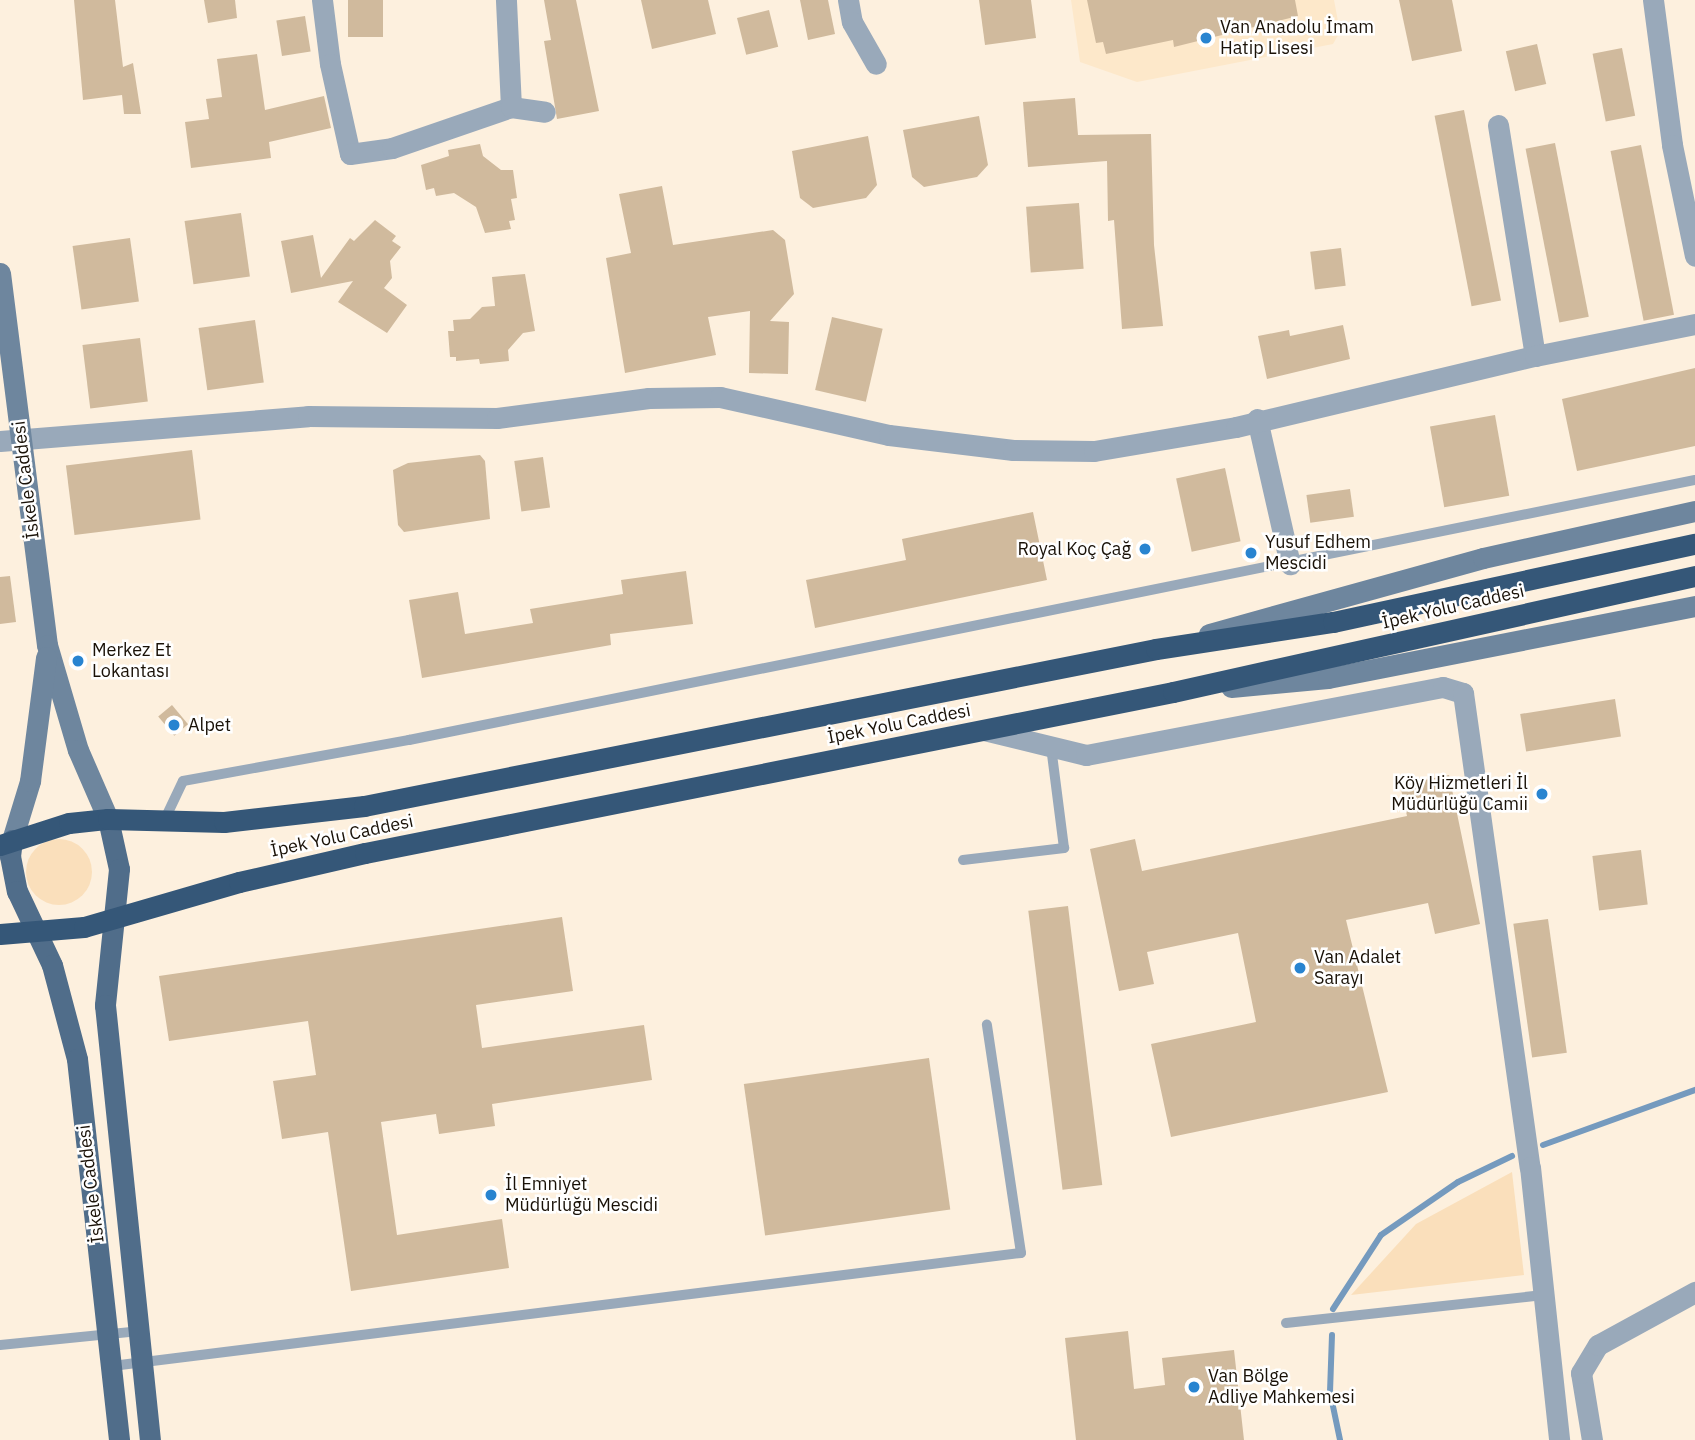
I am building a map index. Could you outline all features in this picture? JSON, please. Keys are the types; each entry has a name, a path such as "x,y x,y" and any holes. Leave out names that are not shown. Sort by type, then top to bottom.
{"highway":[{"name":"İpek Yolu Caddesi","path":"6,842 69,823 108,819 225,822 364,806 1156,649 1333,622 1695,544"},
{"name":"İpek Yolu Caddesi","path":"0,934 37,933 112,917 365,853 1173,692 1695,576"}],"main road":[{"path":"108,819 119,869 105,1005 141,1331 150,1440"},
{"name":"İskele Caddesi","path":"6,842 13,874 52,965 77,1059 119,1440"}],"street":[{"path":"323,0 330,64 350,154 392,148 511,107 545,113"},
{"path":"506,0 511,107"},
{"path":"848,0 852,22 876,64"},
{"path":"1653,0 1672,145 1695,256"},
{"path":"1498,125 1535,356"},
{"name":"İskele Caddesi","path":"0,273 47,645"},
{"path":"0,441 308,416 497,418 649,398 720,397 889,435 1013,450 1094,451 1177,439 1535,356 1695,324"},
{"path":"1257,419 1290,564"},
{"path":"1156,649 1370,587 1695,511"},
{"path":"1173,692 1328,678 1695,606"},
{"path":"47,645 78,750 108,819"},
{"path":"6,842 30,780 47,645"},
{"path":"984,730 1086,754 1443,687 1462,693 1530,1167 1559,1440"},
{"path":"1592,1440 1581,1373 1598,1345 1695,1292"}],"lane":[{"path":"164,822 183,781 1290,564 1695,480"},
{"path":"963,860 1064,848 1051,746"},
{"path":"112,1366 1021,1254 987,1025"},
{"path":"1286,1323 1543,1295"},
{"path":"0,1345 141,1331"}],"shaded area":[{"name":"Van Anadolu İmam Hatip Lisesi","path":"1071,0 1334,0 1340,32 1333,44 1137,82 1080,62"},
{"path":"53,839 65,839 77,844 87,854 92,872 90,885 77,900 65,905 53,905 41,900 31,890 26,878 26,866 31,854 41,844"},
{"path":"1512,1172 1524,1275 1351,1295 1416,1224"}],"building":[{"path":"74,0 115,0 123,67 133,63 141,114 124,114 122,95 83,100"},
{"path":"204,0 235,0 237,18 208,23"},
{"path":"348,0 383,0 383,37 348,37"},
{"path":"544,0 576,0 599,111 557,119 544,41 551,40"},
{"path":"641,0 708,0 716,34 652,49"},
{"path":"800,0 828,0 835,34 808,40"},
{"path":"979,0 1031,0 1036,38 985,45"},
{"path":"1087,0 1295,0 1298,16 1174,47 1173,40 1106,54 1103,42 1096,43"},
{"path":"1399,0 1452,0 1462,51 1412,61"},
{"path":"769,10 778,47 746,55 737,18"},
{"path":"305,16 311,52 282,56 276,21"},
{"path":"1537,44 1546,84 1515,91 1506,51"},
{"path":"1622,48 1635,116 1606,121 1593,54"},
{"path":"257,54 265,110 324,96 331,128 269,142 271,158 191,168 185,122 209,119 206,99 222,97 217,59"},
{"path":"1075,98 1078,135 1151,134 1154,245 1163,326 1122,329 1114,220 1108,221 1107,161 1028,167 1023,102"},
{"path":"1464,110 1501,300 1472,306 1435,116"},
{"path":"979,116 988,165 977,177 924,187 912,177 903,130"},
{"path":"868,136 877,185 866,198 813,208 800,198 792,151"},
{"path":"1555,143 1589,317 1559,322 1526,149"},
{"path":"480,144 483,156 501,170 513,170 517,198 511,199 515,220 509,221 511,229 485,233 476,207 454,193 436,196 434,188 426,190 421,165 449,156 448,150"},
{"path":"1641,145 1674,315 1644,321 1611,151"},
{"path":"662,186 673,245 773,230 785,240 794,294 770,321 789,322 788,374 749,373 750,311 708,317 716,355 625,373 606,258 631,253 619,194"},
{"path":"1079,203 1084,269 1031,273 1026,207"},
{"path":"241,213 250,276 193,284 185,221"},
{"path":"375,220 396,236 392,241 401,247 390,261 392,278 384,288 407,305 387,333 338,302 353,281 291,293 281,241 313,235 321,278 350,238 354,241"},
{"path":"130,238 139,301 81,309 73,246"},
{"path":"1341,248 1346,286 1315,289 1310,252"},
{"path":"525,274 535,331 523,333 508,350 509,361 480,364 479,359 456,361 456,357 450,357 448,331 454,331 453,320 470,319 482,307 495,306 492,277"},
{"path":"832,317 883,329 866,402 815,390"},
{"path":"255,320 264,382 207,390 199,328"},
{"path":"1343,325 1350,359 1267,379 1258,336 1289,330 1290,336"},
{"path":"140,338 148,402 90,409 82,345"},
{"path":"1695,368 1695,446 1577,471 1562,399"},
{"path":"1495,415 1509,496 1444,507 1430,426"},
{"path":"192,450 201,519 74,535 66,465"},
{"path":"480,455 485,461 490,519 404,532 398,525 393,470 408,463"},
{"path":"543,457 550,508 521,512 514,461"},
{"path":"1225,468 1241,541 1192,552 1176,478"},
{"path":"1350,489 1354,517 1310,523 1306,495"},
{"path":"1033,512 1047,580 815,628 806,580 906,560 902,539"},
{"path":"686,571 693,624 610,634 611,645 422,678 409,600 458,592 465,634 533,623 530,609 623,594 621,580"},
{"path":"10,576 16,622 0,624 0,577"},
{"path":"1615,699 1621,737 1526,752 1520,714"},
{"path":"172,705 188,724 174,736 158,717"},
{"name":"Van Adalet Sarayı","path":"1449,775 1480,924 1435,934 1428,903 1346,920 1388,1092 1171,1137 1151,1044 1256,1022 1238,933 1147,952 1154,984 1119,991 1090,849 1135,839 1142,871 1407,816 1400,785"},
{"path":"1641,850 1648,905 1599,911 1592,856"},
{"path":"1068,906 1102,1185 1063,1190 1028,911"},
{"path":"562,917 573,991 476,1005 482,1048 644,1025 652,1080 492,1104 495,1126 439,1134 436,1114 381,1122 397,1235 502,1219 509,1268 351,1291 328,1132 282,1139 273,1081 316,1075 308,1021 169,1041 159,976"},
{"path":"1548,919 1567,1053 1532,1058 1513,924"},
{"path":"929,1058 950,1210 765,1236 744,1084"},
{"name":"Van Bölge Adliye Mahkemesi","path":"1128,1331 1134,1389 1165,1385 1162,1358 1234,1350 1244,1440 1076,1440 1065,1338"}],"waterway":[{"path":"1543,1145 1695,1090"},
{"path":"1333,1309 1381,1235 1458,1182 1512,1156"},
{"path":"1332,1335 1330,1392 1340,1440"}],"place":[{"name":"Van Anadolu İmam Hatip Lisesi","path":"1206,38"},
{"name":"Royal Koç Çağ","path":"1145,549"},
{"name":"Yusuf Edhem Mescidi","path":"1251,553"},
{"name":"Merkez Et Lokantası","path":"78,661"},
{"name":"Alpet","path":"174,725"},
{"name":"Köy Hizmetleri İl Müdürlüğü Camii","path":"1542,794"},
{"name":"Van Adalet Sarayı","path":"1300,968"},
{"name":"İl Emniyet Müdürlüğü Mescidi","path":"491,1195"},
{"name":"Van Bölge Adliye Mahkemesi","path":"1194,1387"}]}
